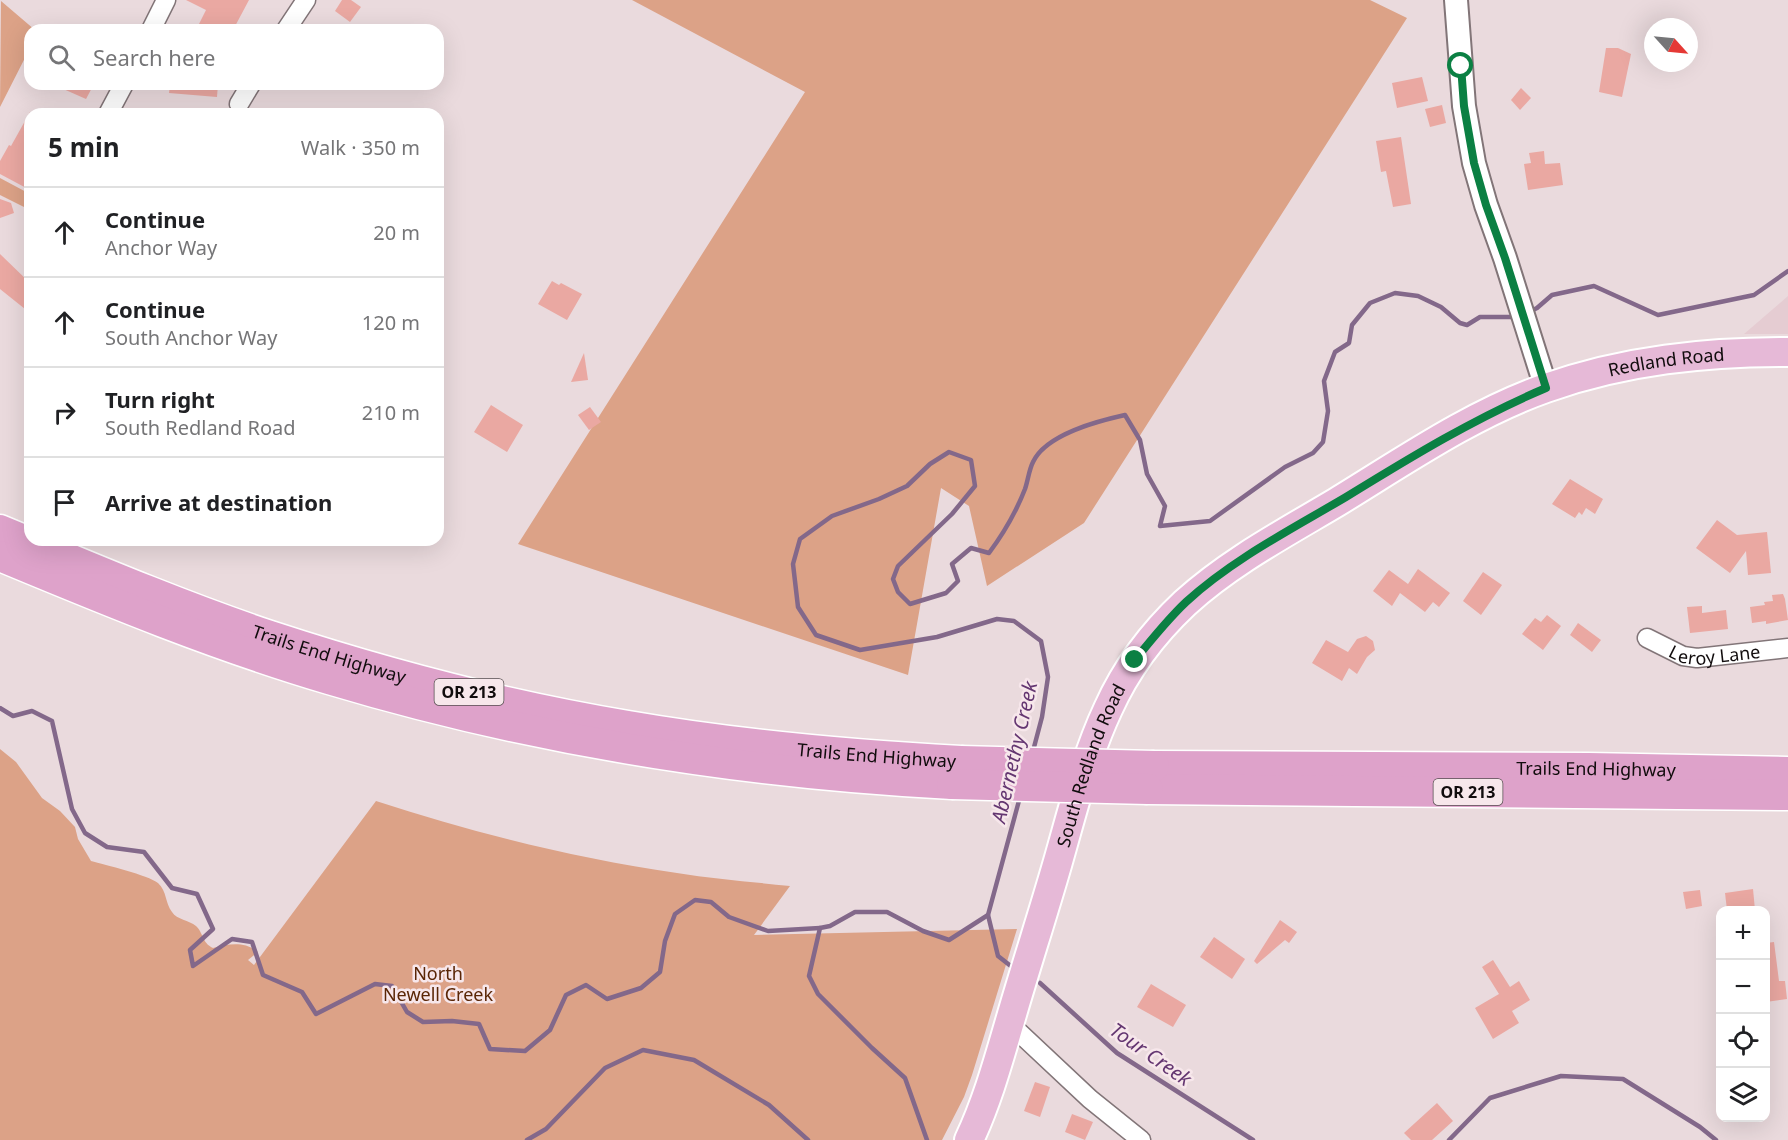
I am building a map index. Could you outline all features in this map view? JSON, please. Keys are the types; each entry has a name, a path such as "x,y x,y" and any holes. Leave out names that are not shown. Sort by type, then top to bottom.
{"highway":[{"name":"Trails End Highway","path":"0,530 24,540"},
{"name":"Trails End Highway","path":"39,546 148,591 269,635 358,663 460,690 569,715 684,735 862,756 957,773"},
{"name":"Trails End Highway","path":"0,556 233,647 327,679 454,714 546,735 682,759 854,779 957,773 1788,795"},
{"name":"Trails End Highway","path":"1151,778 1589,768 1788,772"}],"main road":[{"name":"Redland Road","path":"1546,388 1598,372 1676,357 1729,352 1788,352"},
{"name":"South Redland Road","path":"969,1140 994,1077 1096,738 1121,684 1159,630 1196,594 1249,555 1464,426 1546,388"}],"street":[{"path":"154,24 166,0"},
{"path":"290,24 306,0"},
{"path":"1456,0 1464,106 1471,148 1479,182 1546,388"},
{"path":"111,108 121,90"},
{"path":"239,104 247,90"},
{"name":"Leroy Lane","path":"1647,638 1674,652 1697,658 1788,648"},
{"path":"1009,1023 1089,1099 1142,1140"}],"shaded area":[{"path":"1788,296 1788,334 1744,334"}],"green space":[{"path":"632,0 1370,0 1407,18 1084,523 987,586 969,506 941,488 908,675 518,544 805,92"},
{"path":"1,1 28,24 24,24 24,60 0,107"},
{"path":"0,178 24,191 24,207 0,195"},
{"name":"North Newell Creek","path":"0,749 16,762 42,798 60,811 75,827 78,839 91,861 158,883 172,912 196,926 209,946 213,948 231,945 247,946 258,952 248,960 254,965 376,801 487,834 601,860 691,875 790,886 754,935 1017,929 972,1075 964,1097 942,1140 0,1140"}],"building":[{"path":"186,0 249,0 236,24 199,24 206,10"},
{"path":"342,0 351,0 361,7 350,22 335,11"},
{"path":"1606,48 1618,48 1631,54 1622,97 1599,92"},
{"path":"1422,77 1428,101 1397,108 1392,83"},
{"path":"1521,88 1531,98 1520,110 1511,100"},
{"path":"66,90 91,90 86,99"},
{"path":"169,90 218,90 217,97 169,93"},
{"path":"1442,105 1446,123 1430,127 1425,109"},
{"path":"24,123 24,187 0,174 0,161 9,145 11,146"},
{"path":"1401,137 1411,204 1393,207 1386,171 1381,172 1376,141"},
{"path":"1544,151 1545,164 1560,163 1563,185 1528,190 1524,164 1531,163 1529,153"},
{"path":"0,199 11,203 14,213 0,218"},
{"path":"0,254 24,277 24,308 0,289"},
{"path":"552,281 582,294 567,320 538,304"},
{"path":"584,353 588,380 571,382"},
{"path":"491,405 523,425 507,452 474,432"},
{"path":"590,407 601,422 589,430 578,415"},
{"path":"1570,479 1603,499 1595,514 1586,508 1582,515 1579,512 1575,518 1552,504"},
{"path":"1717,520 1737,535 1767,532 1771,573 1748,575 1746,551 1730,573 1696,548"},
{"path":"1418,569 1450,593 1439,607 1433,602 1425,612 1400,593 1392,606 1373,591 1389,570 1408,584"},
{"path":"1483,572 1502,585 1481,615 1463,601"},
{"path":"1783,594 1788,620 1766,624 1766,621 1752,623 1750,607 1765,605 1764,602 1773,601 1772,595"},
{"path":"1702,606 1702,613 1726,610 1728,629 1690,633 1687,607"},
{"path":"1547,615 1561,626 1543,650 1522,634 1535,618 1541,622"},
{"path":"1578,623 1601,640 1592,652 1570,635"},
{"path":"1366,636 1373,641 1375,650 1367,657 1357,674 1349,668 1342,681 1312,663 1326,640 1348,652 1357,639"},
{"path":"1753,889 1755,906 1727,906 1725,893"},
{"path":"1700,890 1702,906 1686,909 1683,892"},
{"path":"1280,920 1297,932 1289,943 1285,940 1257,964 1254,961"},
{"path":"1214,937 1245,959 1232,979 1200,957"},
{"path":"1770,942 1774,942 1779,981 1785,981 1787,999 1770,1001"},
{"path":"1493,960 1510,987 1519,981 1530,1000 1512,1011 1519,1023 1493,1039 1475,1008 1499,994 1482,967"},
{"path":"1151,984 1186,1005 1173,1027 1137,1007"},
{"path":"1035,1082 1050,1087 1040,1117 1024,1111"},
{"path":"1437,1103 1453,1121 1432,1140 1411,1140 1404,1133"},
{"path":"1072,1114 1093,1122 1085,1140 1065,1132"}],"waterway":[{"name":"Abernethy Creek","path":"1529,312 1552,295 1594,286 1658,315 1754,295 1788,271"},
{"name":"Abernethy Creek","path":"1033,751 1042,717 1048,677 1041,641 1014,621 997,619 937,637 860,650 816,635 798,607 793,564 800,539 832,516 907,486 930,464 949,452 971,460 975,486 952,514 898,566 893,579 898,592 910,604 946,593 958,581 952,564 971,548 989,553 1000,538 1018,506 1033,462 1040,452 1061,436 1074,430 1125,415 1140,440 1147,474 1165,506 1160,526 1210,521 1285,467 1313,453 1323,442 1328,411 1324,381 1335,352 1349,343 1352,325 1370,303 1395,293 1418,296 1441,307 1460,323 1467,325 1480,317 1515,317"},
{"path":"0,708 13,716 32,711 52,721 72,809 85,833 107,847 144,852 172,888 197,894 213,929 190,950 193,966 232,939 252,942 263,975 302,992 316,1014 375,984 392,986 407,1012 423,1022 452,1021 479,1024 490,1049 525,1051 550,1030 566,995 586,985 607,999 641,988 660,972 665,941 675,914 695,900 711,902 729,917 768,931 820,928"},
{"name":"Abernethy Creek","path":"927,1140 905,1078 818,994 809,976 820,928 830,926 855,912 887,912 923,931 949,940 988,915 1020,797"},
{"name":"Tour Creek","path":"988,915 998,956 1012,967"},
{"name":"Tour Creek","path":"1040,983 1117,1053 1253,1140"},
{"name":"Abernethy Creek","path":"527,1140 546,1129 605,1068 643,1050 694,1060 769,1105 808,1140"},
{"name":"Tour Creek","path":"1449,1140 1490,1098 1561,1076 1623,1079 1700,1127 1716,1140"}],"route":[{"path":"1135,660 1149,641 1184,604 1222,573 1249,555 1464,426 1546,388 1474,163 1464,106 1461,66"}]}
